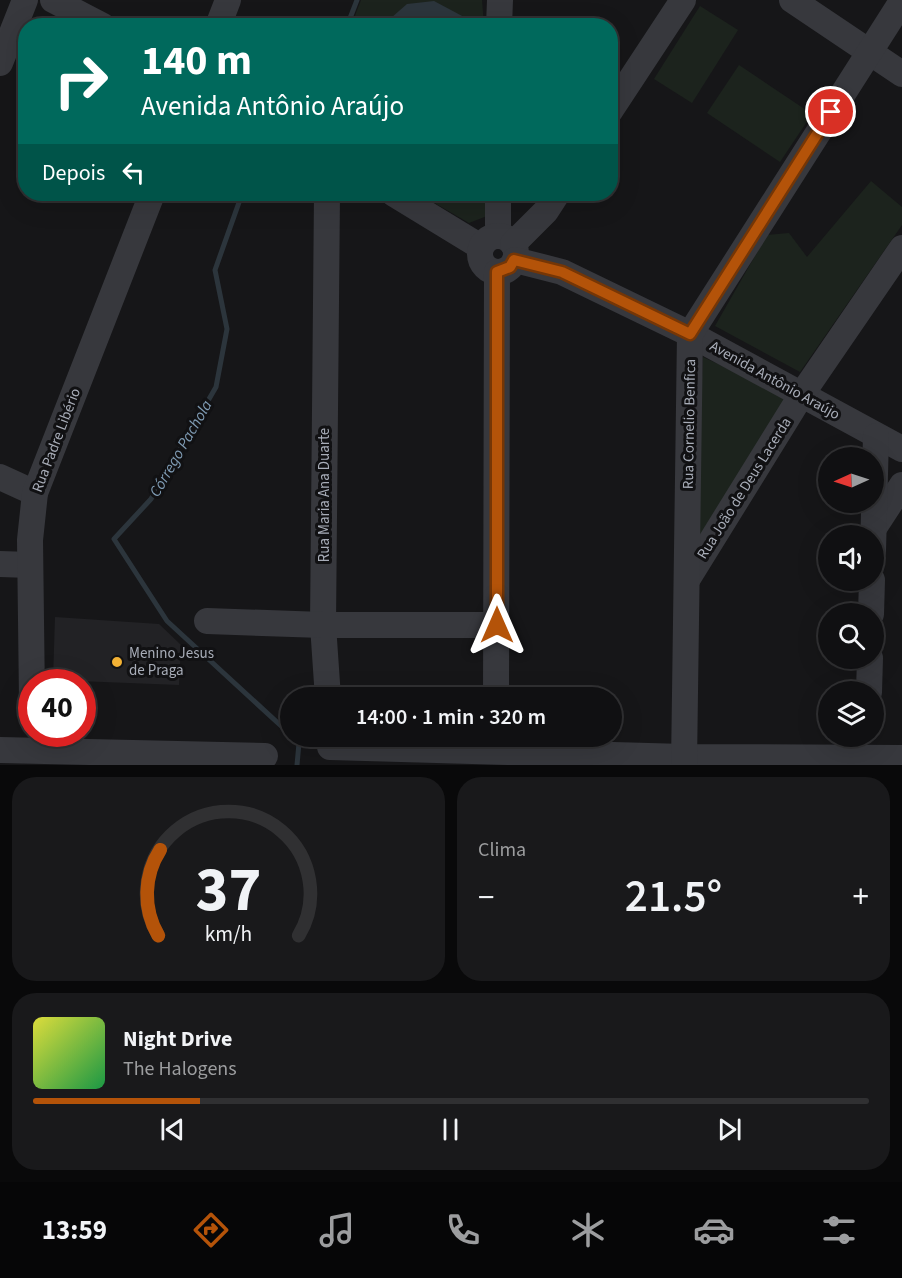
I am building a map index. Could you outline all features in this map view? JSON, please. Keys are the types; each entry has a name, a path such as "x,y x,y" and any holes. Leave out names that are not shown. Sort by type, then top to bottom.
{"street":[{"path":"0,63 25,0"},
{"path":"53,0 88,18"},
{"path":"221,18 228,0"},
{"path":"499,18 500,0"},
{"path":"618,99 682,0"},
{"path":"792,0 902,74"},
{"path":"690,334 902,2"},
{"name":"Rua Padre Libério","path":"32,669 30,565 35,493 149,201"},
{"name":"Rua Maria Ana Duarte","path":"327,201 324,293 323,625 327,687"},
{"name":"Avenida Antônio Araújo","path":"407,201 501,252 562,272 690,334 902,450"},
{"path":"496,687 501,252 498,201"},
{"path":"501,252 546,211 552,201"},
{"name":"Rua João de Deus Lacerda","path":"687,581 802,394 902,248"},
{"name":"Rua Cornelio Benfica","path":"684,761 690,334"},
{"path":"873,525 876,436"},
{"path":"0,477 35,493"},
{"path":"881,525 902,485"},
{"path":"0,564 30,565"},
{"path":"207,621 323,625 497,625"},
{"path":"0,750 265,756"},
{"path":"330,750 495,751 684,761 868,753 902,758"}],"shaded area":[{"path":"361,0 482,0 483,18 354,18"},
{"path":"434,1 464,18 391,18 407,4"},
{"path":"700,6 738,30 692,103 654,79"},
{"path":"739,65 812,114 780,162 707,113"},
{"path":"871,181 902,207 902,225 800,372 715,326 767,235 789,233 807,257"},
{"path":"431,201 486,201 487,216 469,223"},
{"path":"703,357 791,398 693,551"},
{"name":"Menino Jesus de Praga","path":"55,617 159,624 181,645 179,685 96,682 96,669 53,669"}],"waterway":[{"name":"Córrego Pachola","path":"350,18 357,0"},
{"name":"Córrego Pachola","path":"240,201 215,270 227,329 216,387 151,499 114,539 167,621 280,725"},
{"name":"Córrego Pachola","path":"297,765 299,747"}],"place":[{"name":"Menino Jesus de Praga","path":"117,662"}],"route":[{"path":"497,625 497,272 510,267 514,260 562,272 690,334 831,112"}]}
